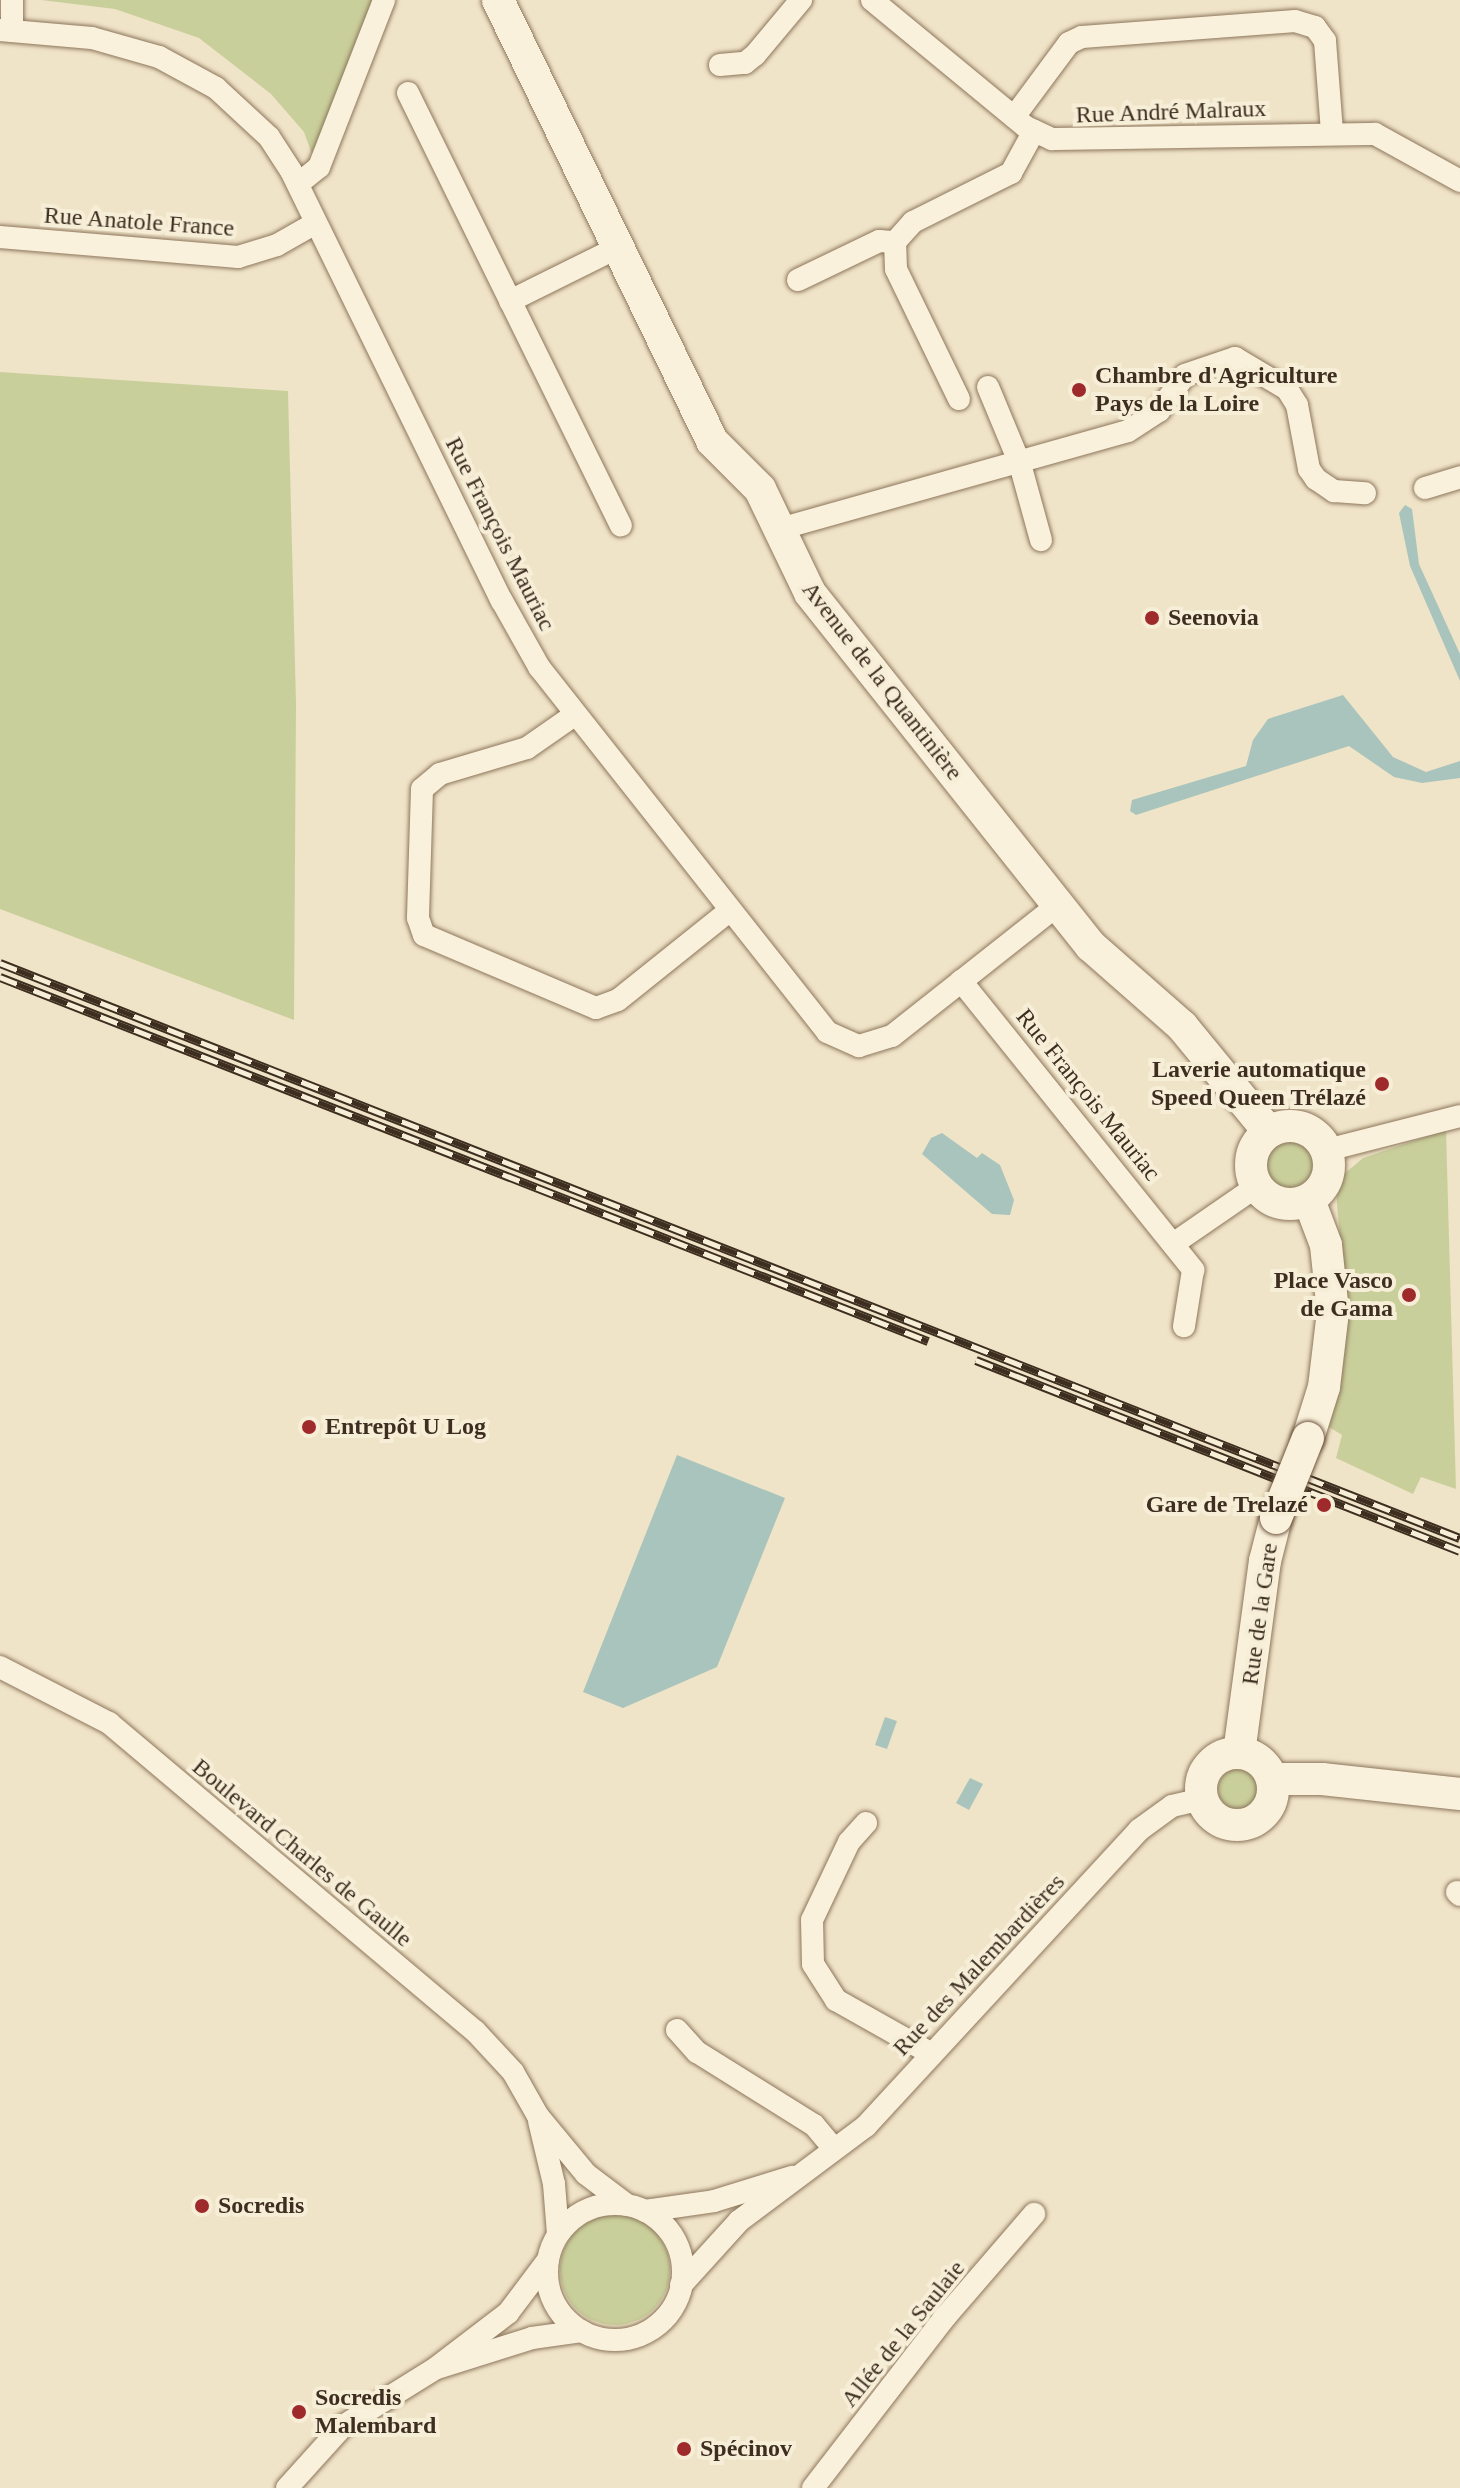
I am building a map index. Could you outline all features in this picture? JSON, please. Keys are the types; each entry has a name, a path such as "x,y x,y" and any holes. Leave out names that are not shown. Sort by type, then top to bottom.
{"street":[{"path":"6,31 12,0"},
{"path":"298,184 319,167 384,0"},
{"name":"Avenue de la Quantinière","path":"498,0 712,441 755,482 783,528 801,578 819,605 1058,905 1109,964 1182,1026 1269,1132"},
{"path":"720,65 745,63 755,55 801,0"},
{"name":"Rue André Malraux","path":"872,0 1034,131 1073,142 1375,134 1460,181"},
{"path":"1014,117 1069,43 1082,37 1295,21 1315,27 1325,41 1332,133"},
{"name":"Rue François Mauriac","path":"6,31 116,43 196,75 269,137 298,184 314,224 502,601 573,716 827,1032 848,1043 871,1045 892,1036 1058,905"},
{"path":"408,93 621,525"},
{"path":"959,399 896,269 895,242 913,222 1011,173 1034,131"},
{"name":"Rue Anatole France","path":"0,237 238,257 314,224"},
{"path":"798,280 879,241 895,242"},
{"path":"510,301 619,247"},
{"path":"783,528 1020,464 1139,426 1159,411 1185,375 1235,358 1287,389 1297,405 1309,469 1316,479 1334,491 1365,493"},
{"path":"988,387 1020,464 1041,540"},
{"path":"1425,488 1460,477"},
{"path":"573,716 527,748 440,774 422,789 418,918 424,935 596,1008 618,1000 729,911"},
{"name":"Rue François Mauriac","path":"961,981 1193,1270 1184,1326"},
{"path":"1327,1150 1460,1116"},
{"path":"1302,1128 1327,1150 1327,1178 1309,1200 1280,1203 1257,1186 1251,1160 1269,1132 1302,1128"},
{"path":"1173,1244 1257,1186"},
{"name":"Rue de la Gare","path":"1239,1753 1265,1561 1276,1518 1308,1438 1324,1387 1333,1312 1326,1245 1309,1200"},
{"name":"Boulevard Charles de Gaulle","path":"0,1667 109,1723 475,2031 513,2072 538,2116 586,2174 636,2208"},
{"path":"1239,1753 1259,1761 1272,1779 1269,1806 1247,1824 1220,1821 1202,1799 1202,1778 1210,1765 1239,1753"},
{"path":"1272,1779 1322,1779 1460,1794"},
{"name":"Rue des Malembardières","path":"681,2285 723,2236 797,2176 866,2126 1139,1830 1172,1806 1202,1799"},
{"path":"866,1823 849,1842 812,1920 813,1964 836,2000 932,2054"},
{"path":"677,2030 697,2052 814,2125 834,2149"},
{"name":"Boulevard Charles de Gaulle","path":"538,2116 554,2184 558,2234"},
{"name":"Rue des Malembardières","path":"636,2208 714,2201 797,2176"},
{"path":"287,2488 343,2426 436,2368 521,2301 548,2260 558,2234 592,2208 636,2208 676,2242 681,2285 668,2314 645,2332 616,2339 582,2331 532,2338 436,2368"},
{"name":"Allée de la Saulaie","path":"813,2488 946,2316 1034,2214"},
{"path":"548,2260 554,2301 582,2331"}],"green space":[{"path":"41,0 373,0 314,160 304,132 271,94 199,38 115,9"},
{"path":"0,372 288,391 296,703 294,1020 0,909"},
{"path":"1446,1130 1456,1489 1421,1477 1413,1494 1336,1458 1342,1435 1324,1424 1347,1326 1336,1191 1343,1175 1363,1158"},
{"path":"1291,1138 1309,1146 1317,1164 1309,1182 1291,1190 1273,1182 1265,1164 1273,1146"},
{"path":"1238,1769 1252,1775 1258,1789 1252,1803 1238,1809 1224,1803 1218,1789 1224,1775"},
{"path":"615,2215 636,2219 654,2231 666,2249 670,2270 666,2291 654,2309 636,2321 615,2325 594,2321 576,2309 564,2291 560,2270 564,2249 576,2231 594,2219"}],"water":[{"path":"1405,505 1412,509 1419,564 1460,654 1460,681 1410,566 1399,513"},
{"path":"1343,695 1393,757 1426,772 1460,761 1460,778 1422,783 1394,777 1349,746 1136,815 1130,811 1132,800 1246,766 1253,740 1268,719"},
{"path":"942,1133 977,1158 982,1153 1000,1165 1014,1200 1010,1215 992,1214 922,1154 931,1138"},
{"path":"677,1455 785,1498 717,1667 623,1708 583,1692"},
{"path":"885,1717 897,1721 887,1749 875,1745"},
{"path":"970,1778 983,1784 969,1810 956,1803"}],"railway":[{"path":"0,963 1460,1538"},
{"path":"0,977 928,1341"},
{"path":"976,1360 1460,1551"}],"place":[{"name":"Chambre d'Agriculture Pays de la Loire","path":"1079,390"},
{"name":"Seenovia","path":"1152,618"},
{"name":"Laverie automatique Speed Queen Trélazé","path":"1382,1084"},
{"name":"Place Vasco de Gama","path":"1409,1295"},
{"name":"Entrepôt U Log","path":"309,1427"},
{"name":"Gare de Trelazé","path":"1324,1505"},
{"name":"Socredis","path":"202,2206"},
{"name":"Socredis Malembard","path":"299,2412"},
{"name":"Spécinov","path":"684,2449"}]}
